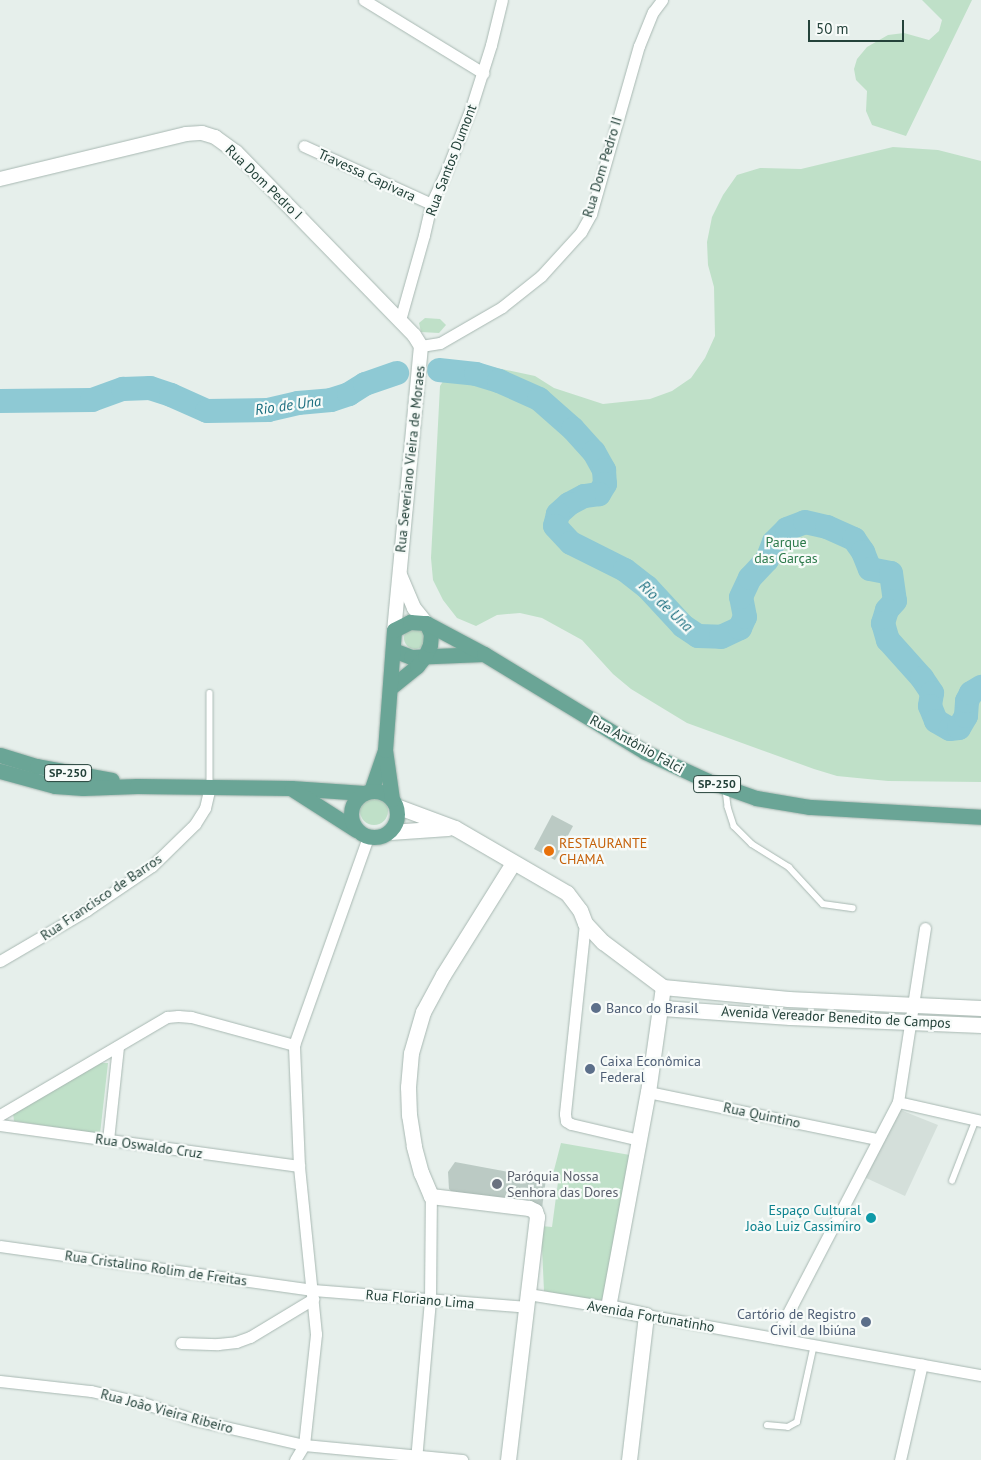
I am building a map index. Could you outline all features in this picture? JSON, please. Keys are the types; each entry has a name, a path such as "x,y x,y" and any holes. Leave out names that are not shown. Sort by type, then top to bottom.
{"main road":[{"path":"394,630 410,622 426,623"},
{"name":"Rua Antônio Falci","path":"426,623 484,654 645,752 726,788 756,798 810,807 981,816"},
{"name":"Rua Severiano Vieira de Moraes","path":"425,656 430,645 431,634 426,623"},
{"name":"Rua Severiano Vieira de Moraes","path":"394,630 385,750 394,802"},
{"path":"393,650 411,657 484,654"},
{"path":"390,688 417,666 425,656"},
{"name":"Rua Severiano Vieira de Moraes","path":"367,792 385,750"},
{"name":"SP-250","path":"0,755 37,766 137,786"},
{"name":"SP-250","path":"0,771 55,786 83,788 137,786 291,788 378,791 394,802"},
{"path":"291,788 362,834 380,837 390,832 455,828"},
{"path":"362,834 351,817 354,803 367,792"},
{"path":"394,802 455,828 567,893 580,910 585,923 616,953 663,987 662,1008 648,1092 608,1307"},
{"path":"390,832 397,820 394,802"},
{"path":"508,1460 537,1217 535,1211 431,1196 421,1173 409,1115 411,1053 424,1012 443,975 513,863"},
{"name":"Avenida Vereador Benedito de Campos","path":"663,987 788,999 981,1008"},
{"path":"788,999 790,1017"},
{"name":"Avenida Vereador Benedito de Campos","path":"662,1008 790,1017 981,1025"},
{"name":"Avenida Fortunatinho","path":"608,1307 646,1315"},
{"path":"629,1460 646,1315"}],"street":[{"path":"364,0 482,73"},
{"name":"Rua Santos Dumont","path":"400,320 431,204 446,172 482,73 502,0"},
{"name":"Rua Dom Pedro II","path":"421,346 440,343 502,307 541,276 580,232 591,214 640,46 653,12 662,0"},
{"name":"Rua Dom Pedro I","path":"0,179 186,134 202,134 215,137 236,152 400,320 421,346"},
{"name":"Travessa Capivara","path":"304,146 431,204"},
{"name":"Rua Severiano Vieira de Moraes","path":"394,630 398,572 421,346"},
{"name":"Rua Severiano Vieira de Moraes","path":"398,572 409,599 426,623"},
{"path":"0,746 37,766"},
{"name":"Rua Francisco de Barros","path":"0,961 87,910 152,866 196,824 205,808 210,788"},
{"path":"295,1460 304,1445 316,1334 298,1166 294,1045 362,834"},
{"path":"585,923 565,1114 566,1121 571,1124 639,1140"},
{"path":"775,1338 877,1138 898,1102 912,1022 925,928"},
{"path":"0,1115 167,1017 178,1016 294,1045"},
{"path":"108,1140 118,1047"},
{"name":"Rua Quintino","path":"648,1092 877,1138"},
{"path":"898,1102 978,1120"},
{"name":"Rua Oswaldo Cruz","path":"0,1125 298,1166"},
{"path":"416,1458 430,1301 431,1196"},
{"name":"Rua Cristalino Rolim de Freitas","path":"0,1246 313,1295"},
{"path":"181,1343 218,1344 236,1342 250,1337 313,1295"},
{"name":"Rua Floriano Lima","path":"313,1295 430,1301 528,1301"},
{"name":"Avenida Fortunatinho","path":"528,1301 608,1307"},
{"name":"Avenida Fortunatinho","path":"646,1315 981,1375"},
{"path":"900,1460 922,1364"},
{"name":"Rua João Vieira Ribeiro","path":"0,1381 91,1391 142,1403 195,1420 304,1445 416,1458 462,1460"}],"lane":[{"path":"210,693 210,788"},
{"path":"726,788 728,807 734,826 752,844 789,867 801,877 813,896 823,904 853,908"},
{"path":"952,1181 978,1120"},
{"path":"767,1425 788,1427 797,1422 814,1345"}],"shaded area":[{"path":"898,1109 938,1125 905,1196 864,1177"}],"green space":[{"path":"922,0 972,0 906,136 872,125 866,111 867,91 856,80 854,69 857,59 867,47 888,35 904,33 929,40 939,31 942,20"},
{"name":"Parque das Garças","path":"893,147 938,150 981,161 981,782 888,781 837,776 814,769 687,723 631,689 613,674 582,640 542,618 520,613 497,615 476,626 457,618 443,600 433,580 431,558 440,386 455,363 478,364 535,376 554,388 603,404 650,399 672,391 691,378 705,358 715,336 714,287 708,265 707,242 712,217 723,195 737,175 760,168 801,169"},
{"path":"425,318 440,319 446,325 439,333 421,332 419,323"},
{"path":"415,627 425,634 426,638 419,648 415,649 405,642 404,638 411,628"},
{"path":"374,797 384,801 388,811 384,821 374,825 364,821 360,811 364,801"},
{"path":"101,1063 108,1063 100,1134 14,1121 13,1113"},
{"path":"561,1143 630,1155 606,1303 544,1291 541,1226 552,1227 558,1182 553,1174"}],"building":[{"path":"552,815 573,826 555,860 534,849"},
{"name":"Paróquia Nossa Senhora das Dores","path":"455,1162 546,1179 542,1208 455,1195 449,1189 448,1172"}],"waterway":[{"name":"Rio de Una","path":"439,370 476,374 499,381 539,399 573,429 594,452 604,470 605,484 599,494 584,496 569,504 558,514 555,526 571,543 625,570 647,587 683,626 698,636 721,637 740,628 745,617 741,597 750,578 767,560 774,542 787,529 805,522 827,527 854,539 863,552 870,569 891,573 895,601 887,610 883,623 888,640 922,678 932,693 930,706 936,721 950,729 959,728 966,716 967,701 971,693 981,687"},
{"name":"Rio de Una","path":"0,401 92,400 123,389 150,388 207,411 268,410 298,403 331,400 349,394 365,384 397,373"}],"place":[{"name":"RESTAURANTE CHAMA","path":"549,851"},
{"name":"Banco do Brasil","path":"596,1008"},
{"name":"Caixa Econômica Federal","path":"590,1069"},
{"name":"Paróquia Nossa Senhora das Dores","path":"497,1184"},
{"name":"Espaço Cultural João Luiz Cassimiro","path":"871,1218"},
{"name":"Cartório de Registro Civil de Ibiúna","path":"866,1322"}]}
